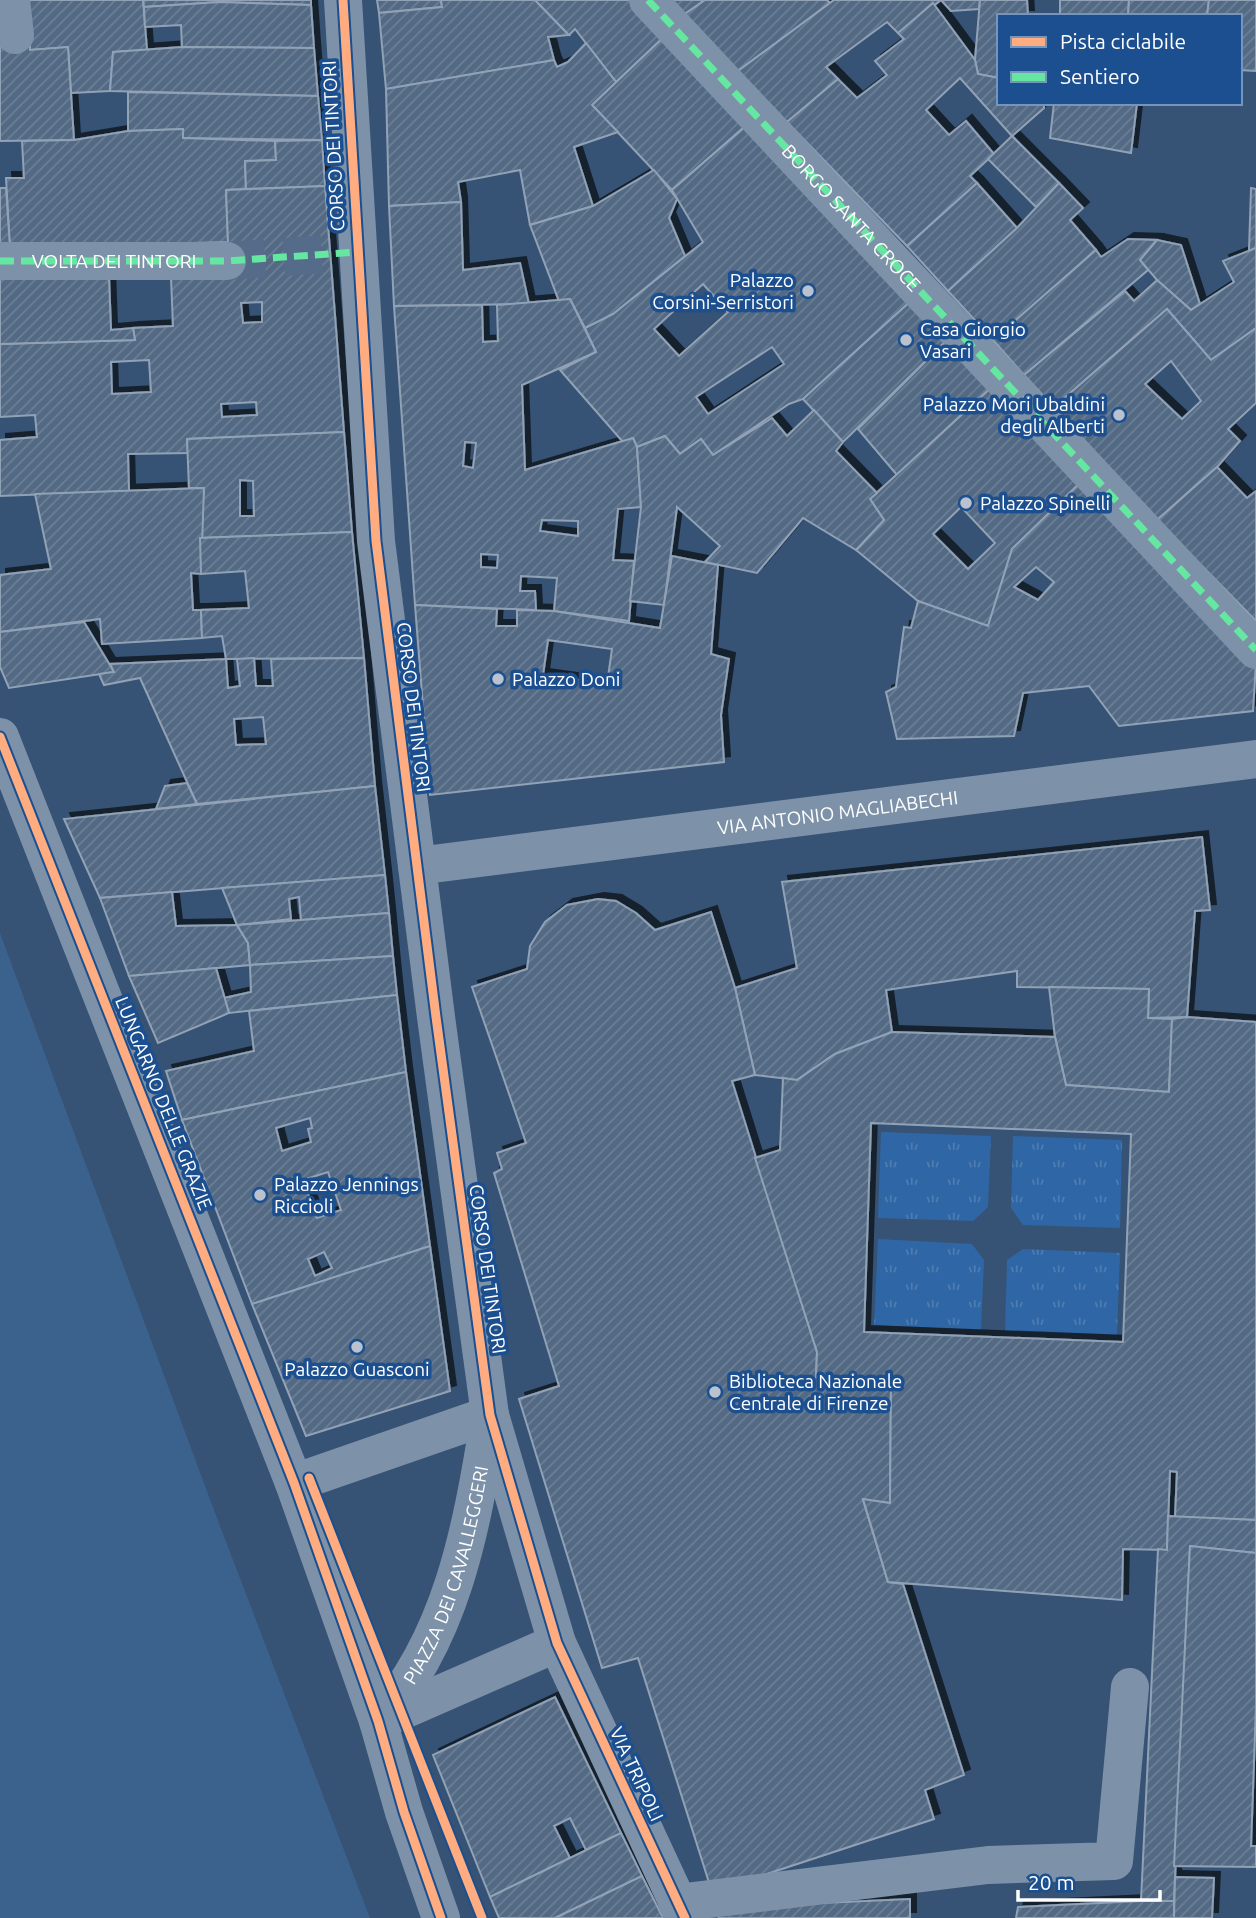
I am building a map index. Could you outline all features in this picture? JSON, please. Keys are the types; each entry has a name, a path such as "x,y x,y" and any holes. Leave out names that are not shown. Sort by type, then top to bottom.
{"street":[{"name":"CORSO DEI TINTORI","path":"343,0 343,240 376,541 490,1415"},
{"name":"BORGO SANTA CROCE","path":"648,0 1256,650"},
{"name":"VOLTA DEI TINTORI","path":"0,261 227,261"},
{"name":"LUNGARNO DELLE GRAZIE","path":"0,737 294,1483"},
{"name":"VIA ANTONIO MAGLIABECHI","path":"417,866 1256,759"},
{"path":"441,1918 404,1812 378,1721 294,1483 490,1415"},
{"name":"PIAZZA DEI CAVALLEGGERI","path":"378,1721 557,1643 490,1415"},
{"name":"PIAZZA DEI CAVALLEGGERI","path":"378,1721 416,1672 453,1588 467,1542 490,1415"},
{"name":"VIA TRIPOLI","path":"557,1643 681,1910"},
{"path":"681,1910 988,1865 1114,1861 1130,1687"}],"green space":[{"path":"881,1132 991,1136 988,1207 973,1221 878,1218"},
{"path":"1013,1136 1122,1140 1120,1228 1023,1225 1011,1208"},
{"path":"878,1239 972,1244 984,1260 981,1330 874,1325"},
{"path":"1023,1249 1120,1253 1117,1335 1005,1331 1007,1260"}],"shaded area":[{"path":"0,933 217,1518 370,1918 0,1918"}],"building":[{"path":"27,0 143,0 147,50 113,52 110,91 71,93 68,47 30,50"},
{"path":"143,0 311,0 311,5 220,2 144,7"},
{"path":"377,0 441,0 442,7 379,13"},
{"path":"441,0 535,0 569,35 548,37 554,60 386,89 379,13 442,7"},
{"path":"535,0 632,0 666,35 616,82 575,29 569,35"},
{"path":"666,0 705,0 682,16"},
{"path":"705,0 827,0 830,3 738,71 682,16"},
{"path":"834,0 941,0 898,33 887,22 826,67 838,79 787,122 738,71"},
{"path":"941,0 980,0 979,9 951,11"},
{"path":"980,0 1027,0 1028,14 997,14 997,78 978,74 975,60"},
{"path":"1060,0 1129,0 1128,14 1060,14"},
{"path":"1129,0 1209,0 1207,14 1128,14"},
{"path":"1209,0 1256,0 1256,71 1242,70 1242,14 1207,14"},
{"path":"220,2 311,5 314,48 182,47 181,25 145,27 144,7"},
{"path":"933,3 975,60 978,74 997,78 997,105 1044,105 1044,108 1012,136 960,78 926,110 949,135 966,121 994,154 970,176 977,183 907,246 787,122 838,79 857,98 887,75 875,61 904,39 898,33"},
{"path":"666,35 751,121 672,190 592,105"},
{"path":"30,40 30,50 68,47 74,140 0,141 0,44"},
{"path":"586,43 616,82 592,105 618,132 574,147 593,206 530,225 520,170 458,182 461,202 389,206 386,89 554,60 557,67 568,62"},
{"path":"182,47 314,48 318,96 110,91 113,52"},
{"path":"128,92 318,96 322,140 183,138 183,129 128,131"},
{"path":"1054,105 1137,105 1131,153 1050,138"},
{"name":"Palazzo Corsini-Serristori","path":"747,125 913,299 803,399 789,404 713,455 701,439 680,454 665,436 637,447 633,438 623,442 560,370 596,352 585,328 613,314 703,242 672,190","holes":["703,284 728,312 679,356 654,329","772,347 784,364 708,414 696,397"]},
{"path":"183,129 183,138 275,141 276,160 245,161 246,189 226,190 228,242 10,248 6,178 24,178 22,141 74,140 128,131"},
{"path":"1012,136 1059,183 1036,207 988,159"},
{"path":"322,140 325,186 246,189 245,161 276,160 275,141"},
{"path":"654,170 677,199 669,218 685,256 613,314 585,328 570,299 559,301 530,225 593,206"},
{"path":"977,183 1017,228 948,291 907,246"},
{"path":"1059,183 1083,208 1070,220 1096,250 993,340 948,291 1017,228"},
{"path":"325,186 344,432 187,439 188,453 128,454 129,491 0,496 0,440 37,437 35,415 0,417 0,344 135,340 133,328 173,326 171,278 228,242 226,190","holes":["262,302 262,322 243,323 241,303","149,360 151,392 112,394 111,362","256,402 257,415 222,417 221,404"]},
{"path":"0,188 6,188 10,248 0,248"},
{"path":"1251,188 1256,189 1256,248 1249,251"},
{"path":"461,202 463,270 520,263 529,304 394,306 389,206"},
{"path":"1128,239 1157,240 1140,260 1148,270 1024,375 993,340 1096,250 1101,257"},
{"path":"1157,240 1181,245 1200,304 1191,310 1157,280 1140,260"},
{"path":"1256,248 1256,328 1211,360 1167,309 1054,407 1024,375 1125,291 1134,301 1157,280 1191,310 1234,282 1223,261"},
{"path":"0,277 109,277 111,330 133,328 135,340 0,344"},
{"path":"570,299 596,352 522,385 525,470 633,438 637,447 641,507 618,509 613,560 634,561 629,621 554,611 557,578 521,576 520,591 535,591 536,610 415,605 394,306 482,305 483,342 498,341 497,305","holes":["465,442 476,443 473,468 463,466","542,520 578,521 578,536 540,531","481,554 498,555 497,568 481,567"]},
{"path":"913,299 951,336 843,442 803,399"},
{"name":"Palazzo Mori Ubaldini degli Alberti","path":"1167,309 1211,360 1256,328 1256,403 1228,429 1240,441 1217,467 1157,520 1054,407","holes":["1171,361 1201,401 1182,419 1145,384"]},
{"path":"951,336 993,386 897,475 858,429"},
{"name":"Palazzo Spinelli","path":"993,386 1084,479 1012,549 988,626 918,601 856,550 884,520 870,499","holes":["961,507 995,543 968,569 933,534"]},
{"path":"814,410 843,442 836,451 877,493 870,499 884,520 856,550 803,518 757,573 705,562 720,546 677,507 664,605 630,601 641,507 637,447 665,436 680,454 701,439 713,455 772,418 787,436"},
{"path":"344,432 352,532 200,538 204,488 189,488 187,439","holes":["240,480 253,481 254,516 240,516"]},
{"path":"1217,467 1247,498 1256,491 1256,621 1157,520"},
{"path":"1084,479 1256,662 1253,711 1119,726 1089,686 1023,693 1014,736 897,739 886,692 896,687 904,627 911,628 918,601 988,626 1012,549","holes":["1036,567 1054,582 1038,600 1014,587"]},
{"path":"204,488 201,574 191,573 193,610 201,610 202,638 102,644 100,619 0,632 0,575 51,569 35,494"},
{"path":"352,532 364,658 226,659 222,636 202,638 201,610 249,608 245,571 201,574 200,538"},
{"name":"Palazzo Doni","path":"672,556 718,565 711,654 729,659 721,715 724,762 430,795 415,605 497,609 496,626 517,626 517,610 554,611 660,628","holes":["548,640 612,649 607,684 543,675"]},
{"path":"84,622 114,672 9,688 0,667 0,632"},
{"path":"254,658 256,686 273,686 271,659 364,658 375,786 197,804 140,678 104,685 99,674 114,672 110,664 226,659 228,688 240,686 237,659","holes":["263,717 266,744 236,745 234,719"]},
{"path":"187,783 197,804 156,809 165,786"},
{"path":"375,786 385,875 100,898 64,819"},
{"path":"1202,837 1210,910 1195,911 1187,1017 1148,1018 1149,989 1017,987 1017,971 886,990 892,1032 835,1054 797,1080 755,1075 735,988 797,968 782,882"},
{"path":"385,875 389,913 301,920 299,897 289,899 291,919 237,925 222,888"},
{"path":"172,892 176,926 237,925 248,943 250,965 129,976 100,898"},
{"name":"Biblioteca Nazionale Centrale di Firenze","path":"598,899 616,901 636,913 655,930 711,912 735,988 755,1075 732,1081 817,1352 816,1377 891,1382 890,1503 863,1500 888,1582 903,1584 964,1775 925,1790 934,1819 712,1892 638,1658 602,1668 519,1399 559,1386 494,1173 502,1169 497,1153 526,1143 472,987 527,969 530,946 545,922 567,905"},
{"path":"389,913 393,956 250,965 248,943 237,925"},
{"path":"393,956 397,995 229,1013 224,998 251,992 250,965"},
{"path":"216,968 229,1013 158,1043 129,976"},
{"path":"1049,987 1149,989 1148,1018 1172,1019 1169,1092 1066,1085 1055,1037"},
{"path":"397,995 406,1072 182,1120 166,1071 254,1051 249,1011"},
{"path":"1187,1017 1256,1022 1256,1520 1175,1517 1177,1472 1170,1471 1167,1550 1123,1549 1122,1600 888,1582 863,1499 890,1503 891,1382 816,1377 817,1352 755,1158 780,1150 783,1078 797,1080 835,1054 892,1032 1055,1037 1066,1085 1169,1092 1172,1019","holes":["871,1123 1131,1134 1123,1342 864,1332"]},
{"name":"Palazzo Jennings Riccioli","path":"406,1072 430,1246 252,1304 182,1120","holes":["310,1118 312,1128 308,1129 311,1142 282,1151 276,1128","328,1172 341,1210 317,1218 303,1180","324,1252 332,1268 315,1276 308,1259"]},
{"name":"Palazzo Guasconi","path":"430,1246 450,1391 306,1436 252,1304"},
{"path":"1168,1516 1256,1520 1256,1553 1190,1546 1174,1901 1141,1901 1158,1549 1167,1550"},
{"path":"1190,1546 1256,1553 1256,1706 1251,1846 1256,1846 1256,1867 1174,1866"},
{"path":"555,1697 621,1833 586,1850 570,1818 554,1826 570,1858 490,1897 433,1755"},
{"path":"621,1833 642,1876 555,1918 499,1918 490,1897"},
{"path":"642,1876 663,1918 555,1918"},
{"path":"1175,1877 1214,1878 1212,1918 1174,1918"},
{"path":"910,1899 910,1918 719,1918 714,1908"},
{"path":"1174,1901 1174,1918 1016,1918 1018,1907"}],"tunnel":[{"path":"227,261 330,254"}],"marked path":[{"path":"648,0 1256,650"},
{"path":"0,261 227,261 357,252"}],"cycle path":[{"path":"343,0 376,541 490,1415 557,1643 685,1918"},
{"path":"0,737 294,1483 378,1721 404,1812 441,1918"},
{"path":"309,1478 482,1918"}],"place":[{"name":"Palazzo Corsini-Serristori","path":"808,291"},
{"name":"Casa Giorgio Vasari","path":"906,340"},
{"name":"Palazzo Mori Ubaldini degli Alberti","path":"1119,415"},
{"name":"Palazzo Spinelli","path":"966,503"},
{"name":"Palazzo Doni","path":"498,679"},
{"name":"Palazzo Jennings Riccioli","path":"260,1195"},
{"name":"Palazzo Guasconi","path":"357,1347"},
{"name":"Biblioteca Nazionale Centrale di Firenze","path":"715,1392"}]}
